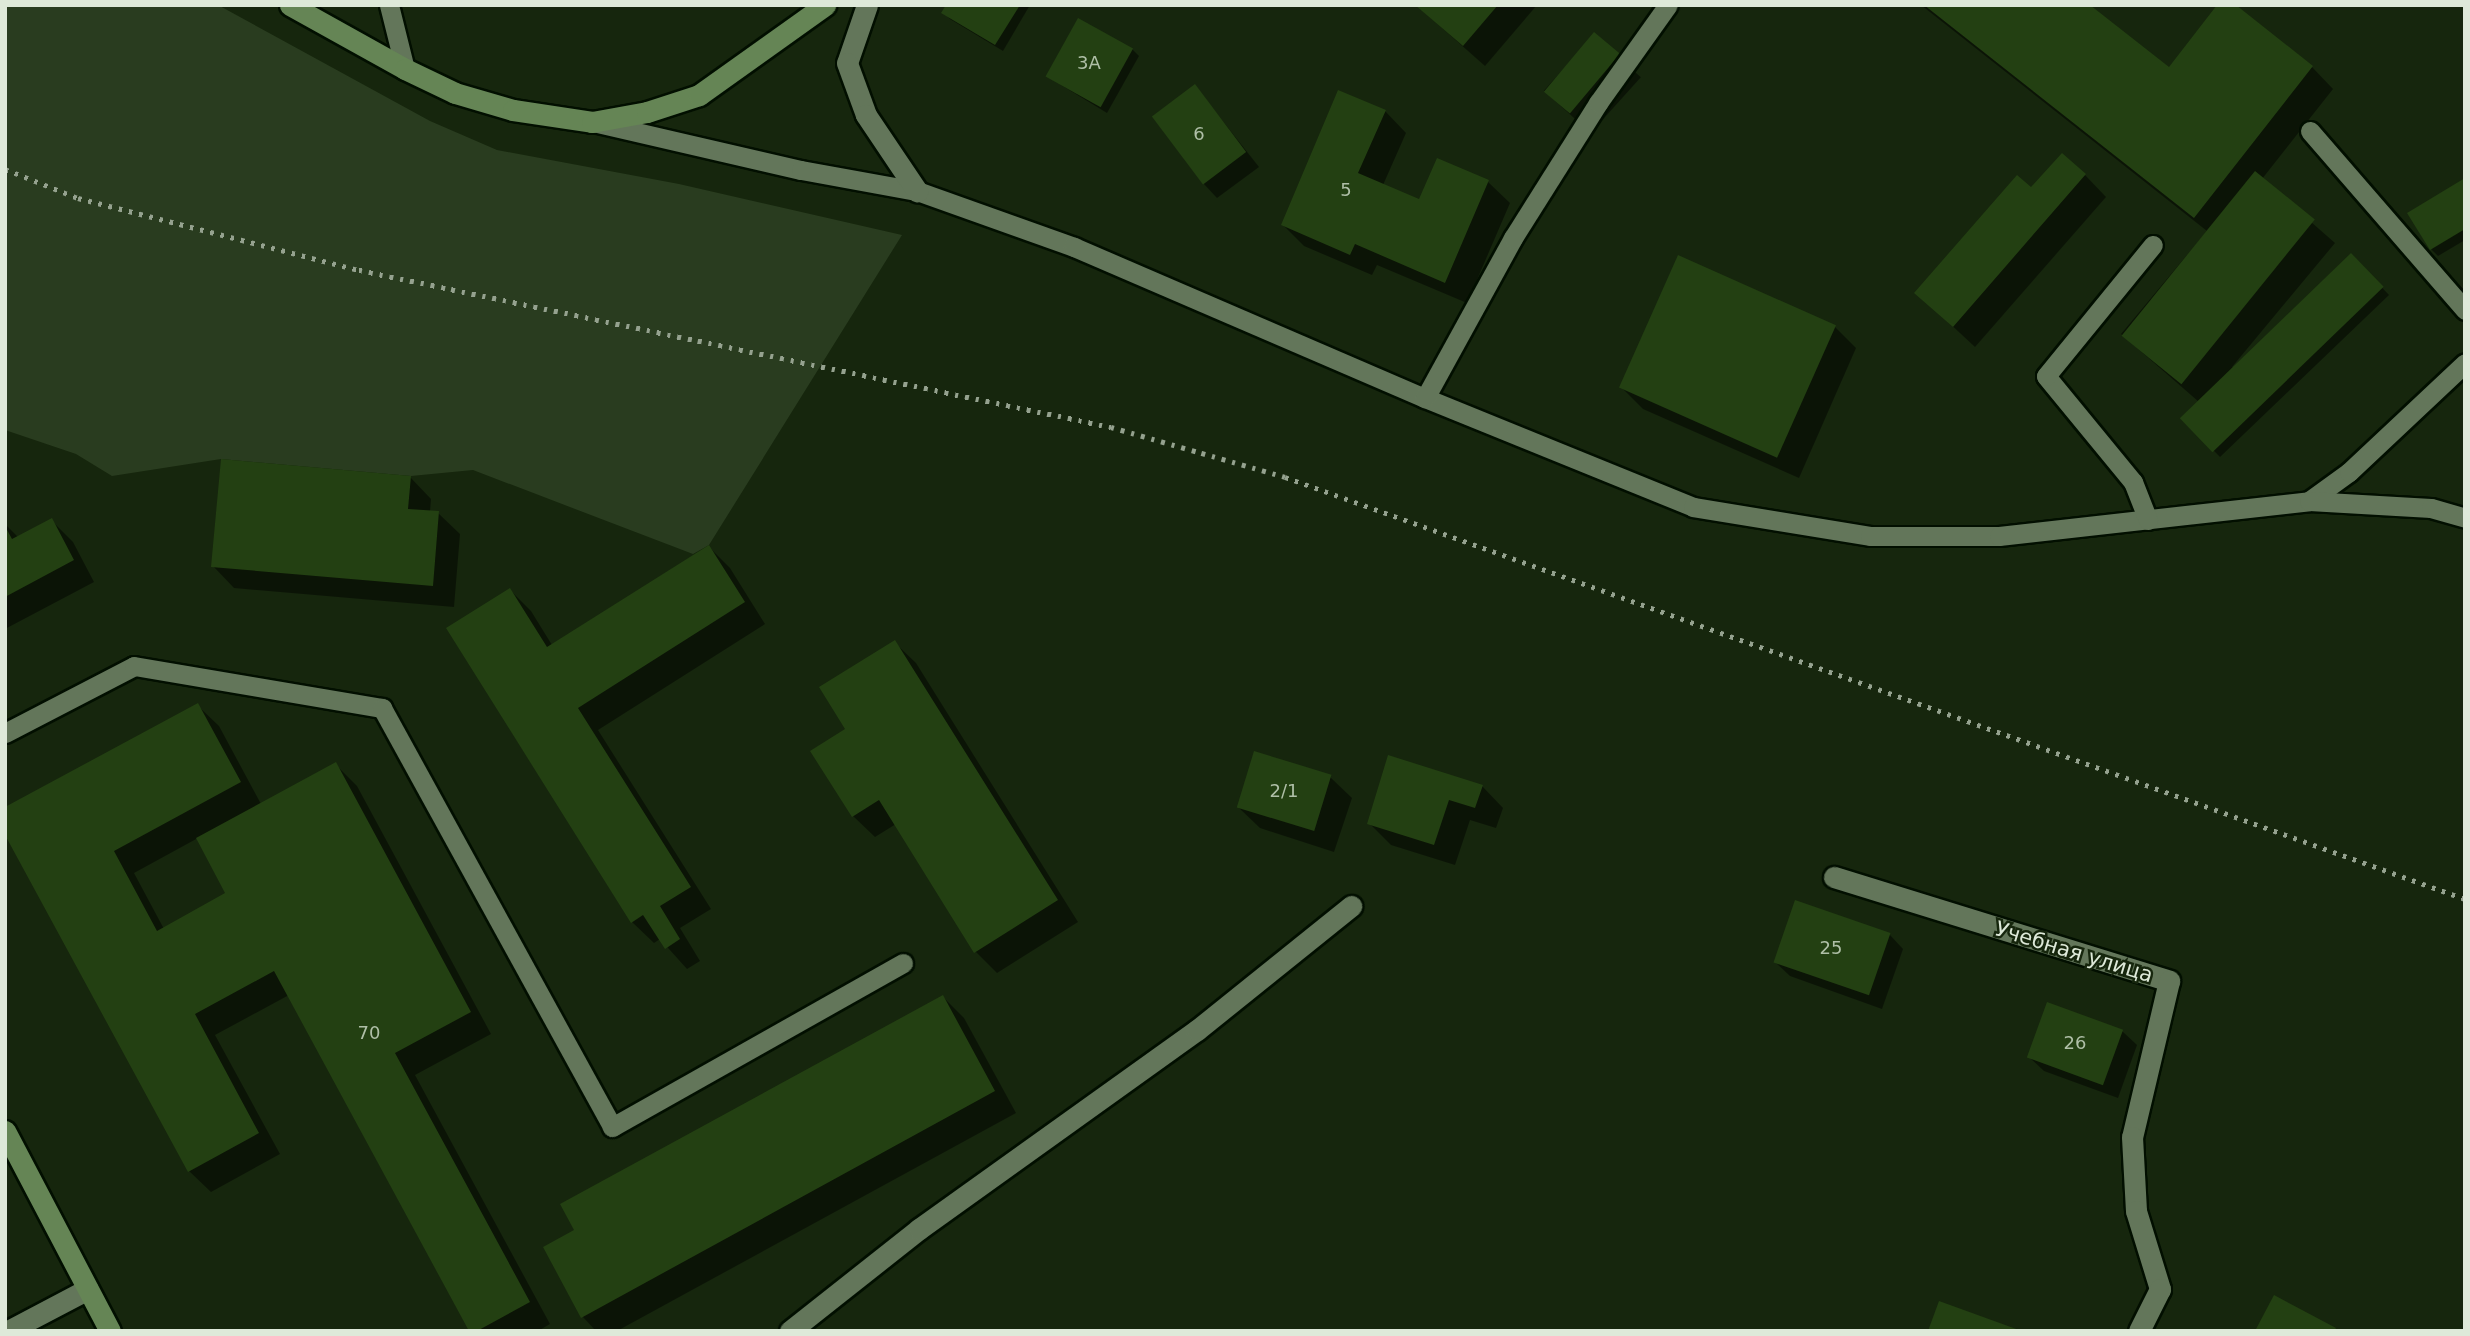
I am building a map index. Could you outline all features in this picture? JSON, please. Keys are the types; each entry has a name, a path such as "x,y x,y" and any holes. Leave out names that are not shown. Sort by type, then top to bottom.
{"main road":[{"path":"290,5 405,69 455,93 513,110 592,122 647,112 699,95 825,5"},
{"path":"5,1131 110,1331"}],"street":[{"path":"867,5 847,63 866,115 917,191"},
{"name":"Учебная улица","path":"1834,877 2169,981 2132,1137 2136,1212 2160,1289 2139,1331"},
{"path":"790,1331 919,1229 1197,1030 1351,906"},
{"path":"8,1331 88,1289"}],"lane":[{"path":"389,5 405,69"},
{"path":"1425,398 1513,238 1598,103 1668,5"},
{"path":"592,122 801,170 917,191 1074,247 1425,398 1693,507 1870,536 1999,536 2309,501 2431,508 2465,518"},
{"path":"2310,131 2465,310"},
{"path":"2147,520 2133,482 2046,376 2153,245"},
{"path":"2309,501 2349,471 2465,362"},
{"path":"5,733 134,666 382,708 612,1126 903,963"}],"green space":[{"path":"5,5 218,5 430,121 497,150 679,184 902,235 709,545 693,554 473,470 411,476 221,459 112,476 76,454 5,430"}],"building":[{"path":"946,5 1020,5 995,45 941,13"},
{"path":"1415,5 1498,5 1463,46"},
{"path":"1924,5 2090,5 2169,67 2217,5 2236,5 2313,66 2194,218"},
{"path":"1078,18 1133,49 1101,107 1046,77"},
{"path":"1594,32 1620,54 1570,114 1544,92"},
{"path":"1195,84 1246,152 1203,184 1152,116"},
{"path":"1338,90 1386,110 1358,173 1419,199 1437,158 1489,180 1445,283 1355,244 1350,255 1281,225"},
{"path":"2062,153 2086,174 1953,327 1914,293 2017,175 2031,187"},
{"path":"2255,171 2315,219 2181,384 2122,336"},
{"path":"2465,178 2465,229 2430,250 2407,213"},
{"path":"2351,253 2384,287 2212,452 2180,418"},
{"path":"1678,255 1836,325 1777,458 1619,387"},
{"path":"221,459 411,476 408,509 439,511 433,586 211,567"},
{"path":"52,518 74,560 5,597 5,526 12,539"},
{"path":"709,545 745,602 578,708 691,887 660,906 680,939 665,949 643,915 631,923 446,628 510,588 547,647"},
{"path":"895,640 1058,900 974,953 879,800 852,817 810,751 845,729 819,687"},
{"path":"198,703 241,782 114,851 157,931 225,893 196,838 336,762 471,1012 395,1053 530,1302 477,1331 469,1331 274,971 195,1014 259,1133 188,1172 5,835 5,807"},
{"path":"1254,751 1331,775 1314,831 1237,807"},
{"path":"1388,755 1483,785 1475,808 1449,800 1434,845 1367,824"},
{"path":"1795,900 1890,933 1869,995 1774,962"},
{"path":"943,995 995,1091 581,1318 543,1247 574,1230 560,1204"},
{"path":"2047,1002 2123,1030 2103,1085 2027,1057"},
{"path":"2274,1295 2336,1328 2334,1331 2255,1331"},
{"path":"1939,1301 2019,1330 2019,1331 1928,1331"}],"railway":[{"path":"5,169 78,198 359,270 1111,427 1285,477 2465,899"}]}
